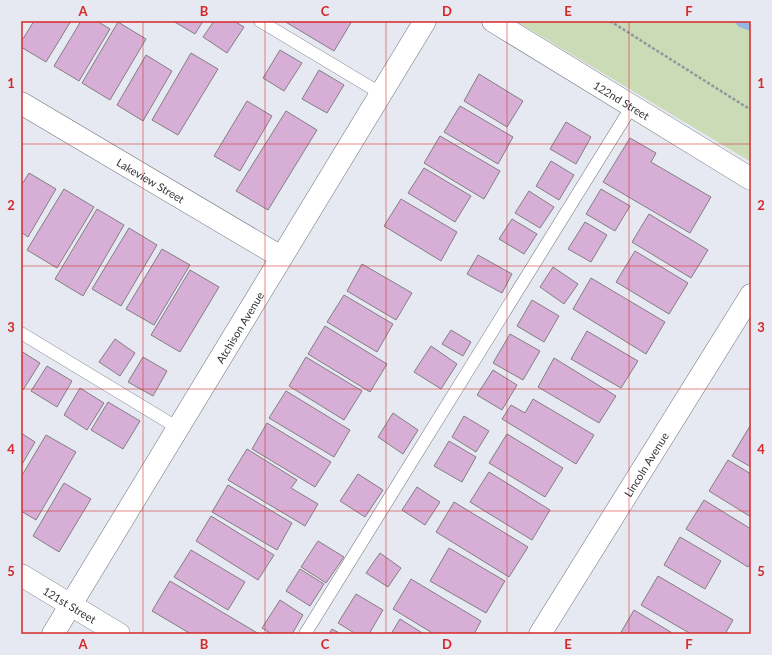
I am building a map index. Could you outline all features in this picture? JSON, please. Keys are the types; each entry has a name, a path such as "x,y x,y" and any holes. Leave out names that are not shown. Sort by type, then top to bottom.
{"street":[{"name":"Atchison Avenue","path":"53,634 425,21"},
{"name":"122nd Street","path":"493,21 751,179"},
{"name":"Lakeview Street","path":"21,103 281,257"},
{"name":"Lincoln Avenue","path":"540,634 751,295"},
{"name":"121st Street","path":"21,575 119,634"}],"lane":[{"path":"260,21 380,93"},
{"path":"305,634 632,106"},
{"path":"21,333 178,428"}],"path":[{"path":"610,21 751,110"}],"green space":[{"path":"516,21 751,21 751,162"}],"water":[{"path":"734,21 751,21 751,31 739,27"}],"building":[{"path":"34,21 71,21 46,62 21,47 21,42"},
{"path":"81,21 97,21 110,29 79,81 54,66"},
{"path":"173,21 203,21 195,34"},
{"path":"214,21 234,21 244,27 227,53 203,37"},
{"path":"284,21 352,21 334,51"},
{"path":"118,22 146,39 110,100 82,83"},
{"path":"280,50 302,63 284,91 263,78"},
{"path":"191,53 218,69 178,135 152,120"},
{"path":"146,55 172,71 143,121 117,105"},
{"path":"319,70 344,85 327,113 302,99"},
{"path":"479,74 523,101 507,127 464,101"},
{"path":"247,101 272,116 240,171 214,156"},
{"path":"460,106 513,137 498,164 444,132"},
{"path":"286,111 317,130 268,210 236,191"},
{"path":"566,122 591,137 576,164 550,149"},
{"path":"440,136 500,171 484,199 424,163"},
{"path":"630,138 656,153 651,162 711,197 690,233 603,182"},
{"path":"551,161 574,175 559,200 536,186"},
{"path":"424,168 471,196 455,222 408,193"},
{"path":"29,173 56,189 28,237 21,232 21,186"},
{"path":"64,189 94,207 57,268 27,250"},
{"path":"601,189 630,206 615,231 586,214"},
{"path":"529,191 554,207 540,228 515,213"},
{"path":"401,199 457,232 441,261 384,226"},
{"path":"97,209 124,225 83,296 55,279"},
{"path":"649,214 708,250 691,278 632,242"},
{"path":"512,219 537,234 524,254 499,239"},
{"path":"585,222 607,235 591,262 568,249"},
{"path":"129,228 157,245 121,306 92,289"},
{"path":"162,249 190,265 154,325 126,309"},
{"path":"635,251 688,283 669,314 616,282"},
{"path":"478,255 512,274 502,293 467,274"},
{"path":"362,264 412,293 396,320 347,291"},
{"path":"553,267 578,284 564,304 540,287"},
{"path":"190,270 219,287 180,352 151,335"},
{"path":"591,278 665,322 646,354 573,309"},
{"path":"344,295 393,324 377,352 327,322"},
{"path":"532,300 559,316 544,342 517,326"},
{"path":"325,326 387,364 370,392 308,354"},
{"path":"451,330 471,342 463,356 442,344"},
{"path":"587,331 638,361 621,388 571,359"},
{"path":"510,334 540,351 523,380 493,363"},
{"path":"115,339 135,353 120,376 99,362"},
{"path":"431,346 457,364 441,389 414,372"},
{"path":"21,351 40,363 23,390 21,389"},
{"path":"143,357 167,371 153,396 128,382"},
{"path":"306,357 362,391 344,420 289,386"},
{"path":"554,358 616,396 599,423 538,387"},
{"path":"47,366 72,381 57,407 31,391"},
{"path":"493,370 517,385 502,410 477,395"},
{"path":"80,388 104,403 87,430 64,415"},
{"path":"286,391 350,430 334,457 269,418"},
{"path":"533,399 594,435 576,464 502,419 511,405 525,413"},
{"path":"108,402 140,421 123,449 91,430"},
{"path":"393,413 418,430 403,454 378,437"},
{"path":"464,416 489,431 476,452 452,437"},
{"path":"267,423 331,462 315,487 252,449"},
{"path":"750,426 751,427 751,467 732,456"},
{"path":"21,433 35,442 21,466"},
{"path":"507,434 563,468 545,497 489,463"},
{"path":"46,435 76,452 36,520 21,511 21,477"},
{"path":"449,441 476,457 462,482 434,466"},
{"path":"247,449 297,480 291,488 318,504 305,526 228,480"},
{"path":"728,460 751,474 751,517 709,491"},
{"path":"489,472 550,510 532,540 470,502"},
{"path":"358,474 383,490 365,517 340,501"},
{"path":"64,483 91,499 59,552 33,536"},
{"path":"228,485 292,523 277,550 212,512"},
{"path":"417,487 440,502 425,525 402,510"},
{"path":"704,500 751,529 751,563 748,567 686,529"},
{"path":"454,502 528,547 509,577 436,532"},
{"path":"211,516 274,555 258,580 196,541"},
{"path":"680,537 721,561 705,589 664,565"},
{"path":"318,541 344,557 326,583 301,567"},
{"path":"449,548 505,581 486,613 430,581"},
{"path":"191,550 245,582 228,610 174,577"},
{"path":"380,553 401,568 388,587 366,573"},
{"path":"300,569 324,584 310,606 286,591"},
{"path":"658,576 733,620 725,634 691,634 641,605"},
{"path":"411,579 481,621 474,634 434,634 393,609"},
{"path":"170,581 259,634 191,634 152,611"},
{"path":"356,594 383,610 369,634 356,634 338,623"},
{"path":"280,600 303,615 292,634 272,634 262,628"},
{"path":"634,610 674,634 620,634"},
{"path":"400,619 424,634 391,634"},
{"path":"332,629 341,634 329,634"}]}
